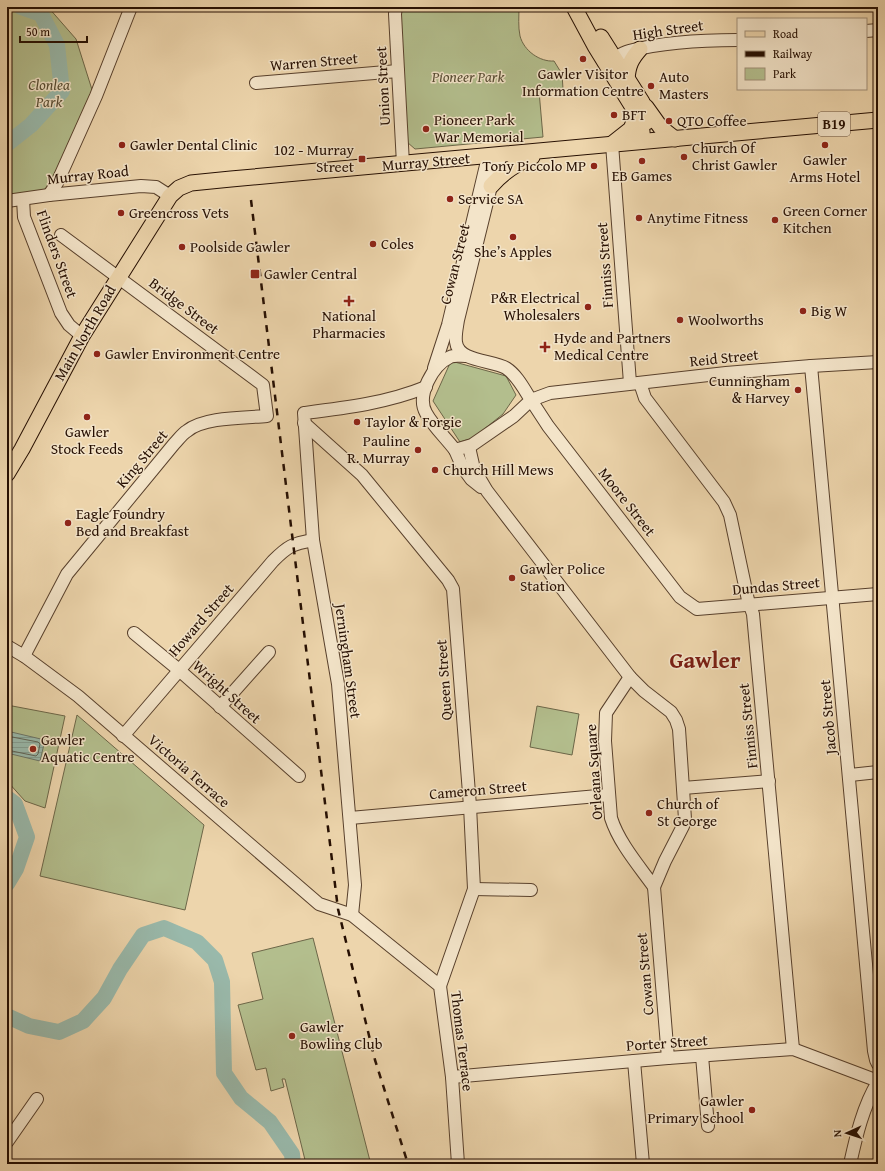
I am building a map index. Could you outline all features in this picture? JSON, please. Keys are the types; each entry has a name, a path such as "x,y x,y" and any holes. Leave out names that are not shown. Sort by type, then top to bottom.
{"main road":[{"path":"574,7 639,108 661,128 675,138"},
{"path":"582,7 610,61 627,79 639,108 646,141"},
{"path":"627,79 628,67 632,58 640,49"},
{"path":"612,144 631,129 639,108"},
{"name":"Murray Street","path":"170,196 180,188 191,183 544,152 612,144 878,120"},
{"path":"488,180 500,175 513,166 544,152"},
{"name":"Main North Road","path":"7,474 22,449 82,336 170,196"}],"street":[{"path":"49,195 57,183 96,96 131,7"},
{"name":"Union Street","path":"396,7 395,14 403,164"},
{"path":"867,31 878,30"},
{"name":"High Street","path":"610,61 628,51 660,45 717,40 737,40"},
{"name":"Warren Street","path":"256,83 398,71"},
{"name":"Finniss Street","path":"612,144 635,383 644,398 724,502 730,515 753,614 793,1049"},
{"name":"Cowan Street","path":"433,371 448,325 495,156"},
{"path":"467,158 477,163 488,180"},
{"name":"Cowan Street","path":"465,356 458,349 456,341 458,320 488,180"},
{"name":"Murray Road","path":"7,201 49,195 141,186 156,187 170,196"},
{"name":"Flinders Street","path":"23,199 24,217 61,313 69,326 82,336"},
{"name":"Bridge Street","path":"61,235 263,385 267,416"},
{"path":"455,450 469,446 514,416 531,400 514,375 501,366 465,356 452,356 433,371 424,395 425,412 455,450 463,468 471,478 487,491"},
{"name":"Reid Street","path":"531,400 550,393 726,373 878,362"},
{"name":"Jacob Street","path":"811,366 850,775 874,1050 878,1064"},
{"name":"Reid Street","path":"521,385 550,393"},
{"path":"304,418 410,393 426,387"},
{"name":"Moore Street","path":"531,400 548,426 680,597"},
{"name":"Moore Street","path":"514,416 528,410 538,415 548,426"},
{"name":"King Street","path":"24,656 67,574 187,430 199,424 211,421 267,416"},
{"name":"Jerningham Street","path":"304,418 312,540 338,684 350,818 354,885 352,915"},
{"name":"Queen Street","path":"304,418 362,475 448,580 453,589 470,806 474,889 440,986"},
{"path":"469,446 474,469 487,491 630,677 644,691 671,712 676,720 679,729 685,819 654,887"},
{"name":"Howard Street","path":"123,736 273,561 287,548 312,540"},
{"name":"Dundas Street","path":"680,597 697,609 878,594"},
{"name":"Wright Street","path":"134,633 179,670 298,776"},
{"name":"Victoria Terrace","path":"7,646 24,656 78,696 318,904 352,915"},
{"path":"220,707 269,652"},
{"name":"Orleana Square","path":"630,677 606,714 605,740 611,818 613,826 632,857 654,887"},
{"path":"850,775 878,772"},
{"path":"683,788 769,781"},
{"name":"Cameron Street","path":"350,818 470,806 609,795"},
{"name":"Cowan Street","path":"654,887 668,1058"},
{"path":"474,889 531,890"},
{"name":"Thomas Terrace","path":"352,915 440,986 452,1078 458,1164"},
{"name":"Porter Street","path":"452,1078 668,1058 793,1049 878,1082"},
{"path":"702,1056 708,1126"},
{"path":"634,1061 643,1164"},
{"path":"850,1164 856,1139 868,1102 878,1082"},
{"path":"7,1142 37,1099"}],"green space":[{"name":"Clonlea Park","path":"7,7 48,7 76,39 94,96 49,195 7,201"},
{"name":"Pioneer Park","path":"407,7 519,7 519,33 525,46 529,51 543,60 554,61 562,74 563,89 539,91 543,137 415,149 407,142 400,14"},
{"path":"451,361 506,376 516,395 503,414 473,438 460,442 433,401"},
{"name":"Gawler Aquatic Centre","path":"7,705 65,716 45,808 25,801 7,781"},
{"path":"537,706 579,714 572,755 530,747"},
{"path":"77,715 204,825 185,910 40,876"},
{"name":"Gawler Bowling Club","path":"313,938 370,1161 361,1164 306,1164 285,1079 282,1079 284,1087 271,1091 266,1068 256,1070 238,1005 263,999 252,953"}],"water":[{"path":"7,731 45,740 40,761 7,753"}],"waterway":[{"path":"7,144 31,125 62,91 57,45 41,14 21,7"},
{"path":"7,798 15,804 27,837 16,869 7,884"},
{"path":"7,1016 29,1026 59,1032 83,1021 104,998 120,969 143,935 164,928 197,942 215,960 222,982 224,1073 241,1098 270,1122 292,1154 293,1164"}],"railway":[{"path":"251,200 338,909 375,1060 408,1164"}],"place":[{"name":"Gawler Visitor Information Centre","path":"583,59"},
{"name":"Auto Masters","path":"651,86"},
{"name":"BFT","path":"614,115"},
{"name":"QTO Coffee","path":"669,121"},
{"name":"Pioneer Park War Memorial","path":"426,129"},
{"name":"Gawler Dental Clinic","path":"122,145"},
{"name":"Gawler Arms Hotel","path":"825,145"},
{"name":"Church Of Christ Gawler","path":"684,157"},
{"name":"102 - Murray Street","path":"362,159"},
{"name":"EB Games","path":"642,161"},
{"name":"Tony Piccolo MP","path":"594,166"},
{"name":"Service SA","path":"450,199"},
{"name":"Greencross Vets","path":"121,213"},
{"name":"Anytime Fitness","path":"639,218"},
{"name":"Green Corner Kitchen","path":"775,220"},
{"name":"She’s Apples","path":"513,237"},
{"name":"Coles","path":"373,244"},
{"name":"Poolside Gawler","path":"182,247"},
{"name":"Gawler Central","path":"255,274"},
{"name":"National Pharmacies","path":"349,301"},
{"name":"P&R Electrical Wholesalers","path":"588,307"},
{"name":"Big W","path":"803,311"},
{"name":"Woolworths","path":"680,320"},
{"name":"Hyde and Partners Medical Centre","path":"545,347"},
{"name":"Gawler Environment Centre","path":"97,354"},
{"name":"Cunningham & Harvey","path":"798,390"},
{"name":"Gawler Stock Feeds","path":"87,417"},
{"name":"Taylor & Forgie","path":"357,422"},
{"name":"Pauline R. Murray","path":"418,450"},
{"name":"Church Hill Mews","path":"435,470"},
{"name":"Eagle Foundry Bed and Breakfast","path":"68,523"},
{"name":"Gawler Police Station","path":"512,578"},
{"name":"Gawler Aquatic Centre","path":"33,749"},
{"name":"Church of St George","path":"649,813"},
{"name":"Gawler Bowling Club","path":"292,1036"},
{"name":"Gawler Primary School","path":"752,1110"}],"district":[{"name":"Gawler","path":"705,660"}]}
